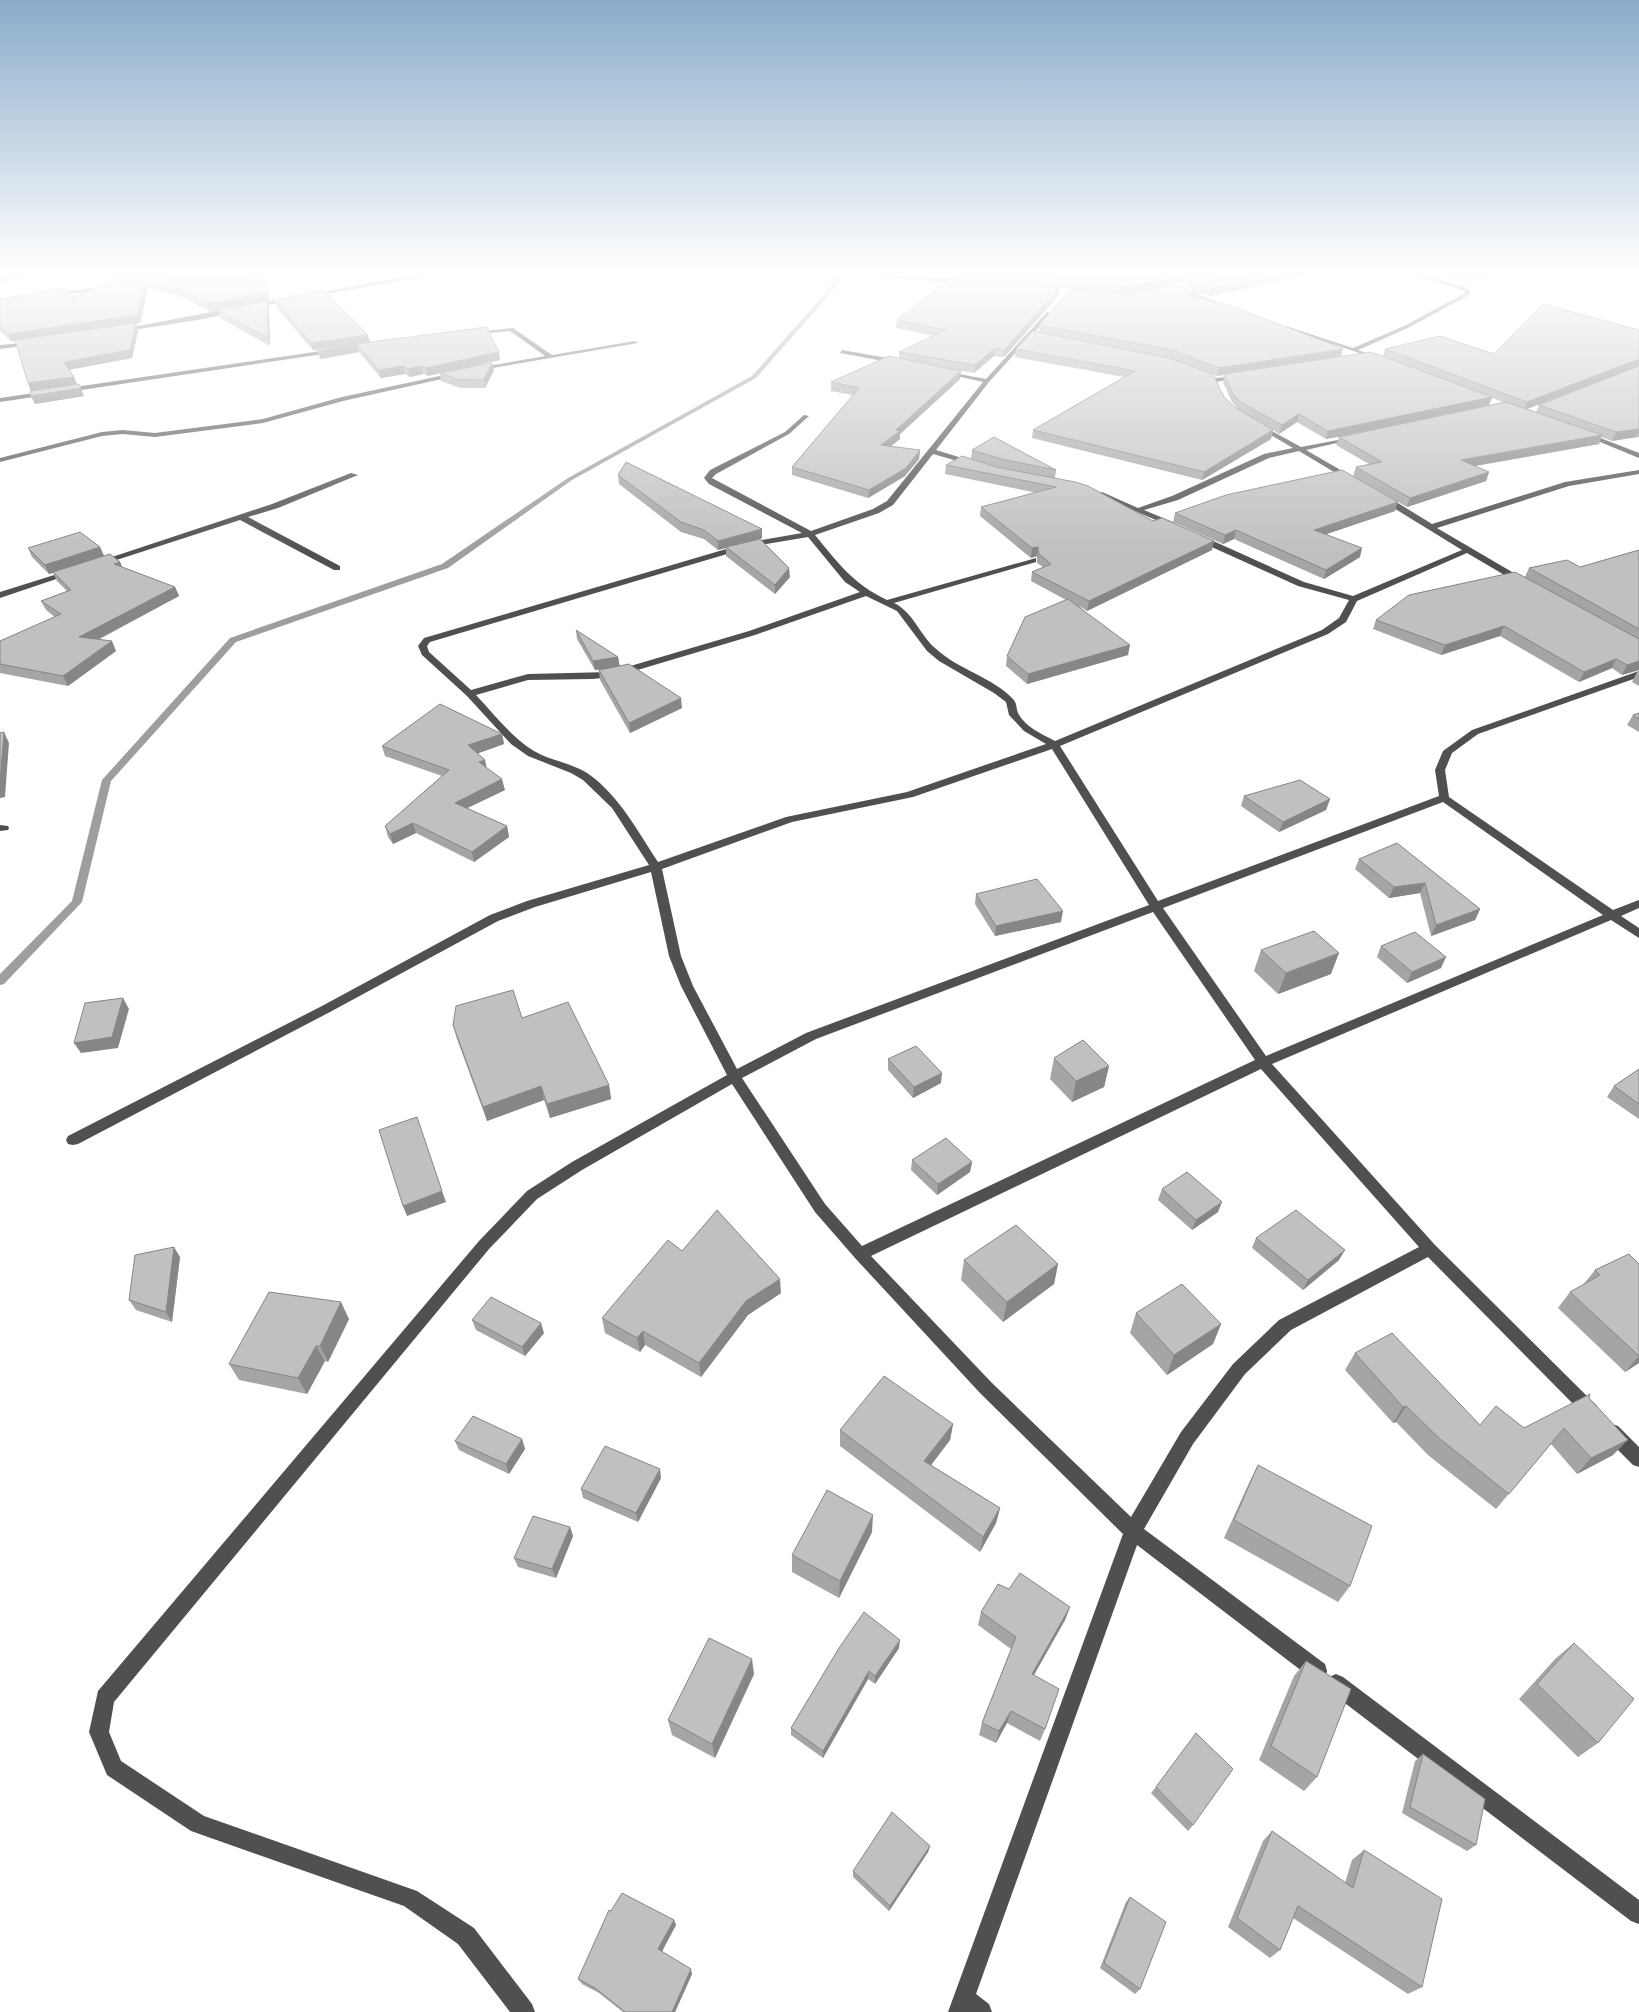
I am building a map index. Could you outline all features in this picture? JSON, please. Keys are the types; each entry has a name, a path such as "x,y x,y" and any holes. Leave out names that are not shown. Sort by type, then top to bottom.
{"street":[{"path":"0,400 234,366"},
{"path":"0,460 102,434 123,432 155,435 263,421 342,399 499,366"},
{"path":"1001,366 987,381 890,503 876,511 810,534 753,544 568,597 427,640 422,646 425,653 470,694 515,742 532,754 575,771 586,778 616,806 656,867 675,956 687,986 734,1076 820,1208 860,1254 986,1388 1133,1531 1639,1914"},
{"path":"933,370 987,381"},
{"path":"1194,370 1218,384 1245,376"},
{"path":"806,416 787,433 713,472 708,478 712,482 810,534 848,580 866,593 900,609 930,649 942,659 997,690 1010,701 1014,715 1027,729 1054,745 1156,907 1263,1062 1430,1249 1639,1459"},
{"path":"1254,423 1358,483"},
{"path":"1579,432 1639,456"},
{"path":"1138,510 1175,498 1267,456 1359,437"},
{"path":"932,451 982,467"},
{"path":"1432,527 1568,484 1639,472"},
{"path":"90,566 241,517 354,475"},
{"path":"1092,492 1184,531"},
{"path":"1375,493 1432,527 1466,551 1531,586"},
{"path":"241,517 337,568"},
{"path":"1193,535 1301,584 1354,599 1466,551"},
{"path":"888,602 1033,560"},
{"path":"0,596 81,569"},
{"path":"470,694 520,678 539,676 587,678 611,674 752,633 866,593"},
{"path":"73,1140 326,1009 494,918 531,904 656,867 766,826 790,819 910,795 1054,745 1325,632 1343,620 1354,599"},
{"path":"1639,674 1475,732 1448,751 1440,770 1444,798 1639,934"},
{"path":"524,2012 466,1936 410,1898 198,1824 114,1768 99,1732 105,1698 484,1244 532,1195 577,1166 734,1076 810,1036 1444,798"},
{"path":"860,1254 1263,1062 1610,914 1639,904"},
{"path":"981,2012 961,2005 1133,1531 1187,1438 1239,1369 1285,1325 1430,1249"}],"building":[{"path":"23,366 67,366 74,377 28,383"},
{"path":"376,366 436,366 408,369 403,366 379,370"},
{"path":"477,366 491,366 484,379 459,380 440,373"},
{"path":"867,366 936,366 961,371 896,430 900,431 881,445 920,450 906,468 869,490 792,467 859,388 831,382"},
{"path":"1107,366 1191,366 1213,374 1224,397 1236,408 1273,430 1204,472 1033,430 1135,371"},
{"path":"1213,366 1233,366 1219,368"},
{"path":"1278,366 1408,366 1492,397 1328,431 1299,414 1282,425 1242,403 1233,394 1224,374"},
{"path":"1430,366 1621,366 1527,402"},
{"path":"1639,366 1639,429 1616,432 1539,405"},
{"path":"79,384 81,388 31,396 30,391"},
{"path":"1506,402 1602,435 1461,460 1489,472 1410,498 1356,467 1382,462 1339,437"},
{"path":"994,437 1056,470 1001,459 972,450"},
{"path":"962,456 996,467 1088,486 1153,521 1162,518 1214,541 1089,601 1032,572 1051,564 1039,554 1038,547 1032,548 981,507 1056,487 946,465"},
{"path":"626,462 762,529 718,541 704,530 681,522 618,475"},
{"path":"1342,470 1398,502 1314,530 1362,548 1326,570 1236,530 1225,535 1175,513 1226,495"},
{"path":"80,532 100,547 45,565 28,548"},
{"path":"760,539 789,568 775,585 726,547"},
{"path":"1639,550 1639,629 1529,568 1567,560 1580,567"},
{"path":"110,554 120,562 114,564 175,587 79,637 112,641 63,676 0,664 0,641 61,614 41,601 71,590 53,572"},
{"path":"1515,572 1639,639 1639,661 1627,665 1616,659 1584,672 1504,626 1445,645 1376,620 1409,595"},
{"path":"1068,599 1130,645 1028,674 1007,656 1025,617"},
{"path":"576,630 618,657 593,661"},
{"path":"629,664 681,698 629,723 599,670"},
{"path":"440,704 502,734 468,745 485,760 479,762 502,779 455,803 507,826 472,852 413,823 390,834 385,826 449,770 382,746"},
{"path":"1639,713 1639,719 1633,715"},
{"path":"4,732 0,782 0,733"},
{"path":"1300,780 1330,799 1283,822 1244,796"},
{"path":"1397,843 1480,909 1436,925 1425,883 1394,887 1359,859"},
{"path":"1037,879 1063,911 996,926 976,894"},
{"path":"1314,931 1339,953 1286,973 1261,950"},
{"path":"1415,932 1446,957 1412,972 1381,946"},
{"path":"513,990 522,1018 568,1002 609,1085 547,1104 541,1086 483,1107 453,1025 456,1006"},
{"path":"123,998 112,1037 74,1043 85,1003"},
{"path":"1083,1040 1109,1066 1076,1081 1054,1058"},
{"path":"916,1046 942,1073 914,1087 888,1059"},
{"path":"1639,1069 1639,1104 1614,1086"},
{"path":"417,1117 442,1191 403,1206 379,1130"},
{"path":"946,1138 972,1162 938,1184 912,1160"},
{"path":"1187,1172 1222,1202 1196,1220 1162,1189"},
{"path":"717,1210 780,1279 746,1301 699,1363 643,1331 637,1338 602,1318 668,1240 682,1251"},
{"path":"1296,1210 1345,1250 1308,1280 1256,1238"},
{"path":"1016,1225 1058,1264 1007,1302 964,1260"},
{"path":"174,1247 166,1312 129,1300 135,1255"},
{"path":"1629,1254 1639,1264 1639,1356 1570,1292 1600,1275 1595,1270"},
{"path":"1182,1284 1221,1324 1174,1355 1136,1313"},
{"path":"269,1292 341,1302 320,1346 316,1346 298,1378 229,1364"},
{"path":"491,1297 541,1323 522,1347 472,1320"},
{"path":"1392,1333 1480,1425 1496,1406 1524,1428 1590,1394 1589,1398 1628,1440 1591,1458 1564,1428 1509,1494 1440,1439 1406,1406 1403,1407 1355,1353"},
{"path":"884,1376 953,1424 924,1461 1000,1508 983,1537 840,1430"},
{"path":"473,1416 522,1439 506,1464 455,1441"},
{"path":"605,1446 660,1469 636,1513 581,1489"},
{"path":"1258,1465 1372,1526 1350,1586 1234,1520"},
{"path":"827,1490 873,1515 840,1581 792,1555"},
{"path":"533,1516 570,1527 552,1569 514,1558"},
{"path":"1020,1573 1070,1607 1032,1674 1059,1689 1045,1729 1011,1711 999,1731 982,1723 1016,1637 981,1612 998,1584 1009,1589"},
{"path":"864,1612 900,1640 875,1676 869,1671 823,1751 791,1728 839,1648"},
{"path":"709,1638 752,1659 712,1744 668,1720"},
{"path":"1574,1643 1634,1699 1598,1743 1537,1684"},
{"path":"1306,1661 1351,1689 1317,1777 1271,1746"},
{"path":"1196,1733 1233,1769 1193,1825 1156,1787"},
{"path":"1423,1754 1485,1799 1476,1845 1410,1807"},
{"path":"892,1812 930,1846 890,1906 853,1871"},
{"path":"1272,1831 1353,1888 1364,1850 1442,1899 1422,1987 1298,1906 1280,1950 1237,1918"},
{"path":"622,1893 674,1920 658,1949 691,1969 672,2012 625,2012 595,1988 578,1979 609,1910 611,1911"},
{"path":"1130,1897 1166,1922 1140,1989 1104,1963"}],"waterway":[{"path":"0,981 77,902 107,780 233,640 445,566 570,479 754,377 764,366"}]}
